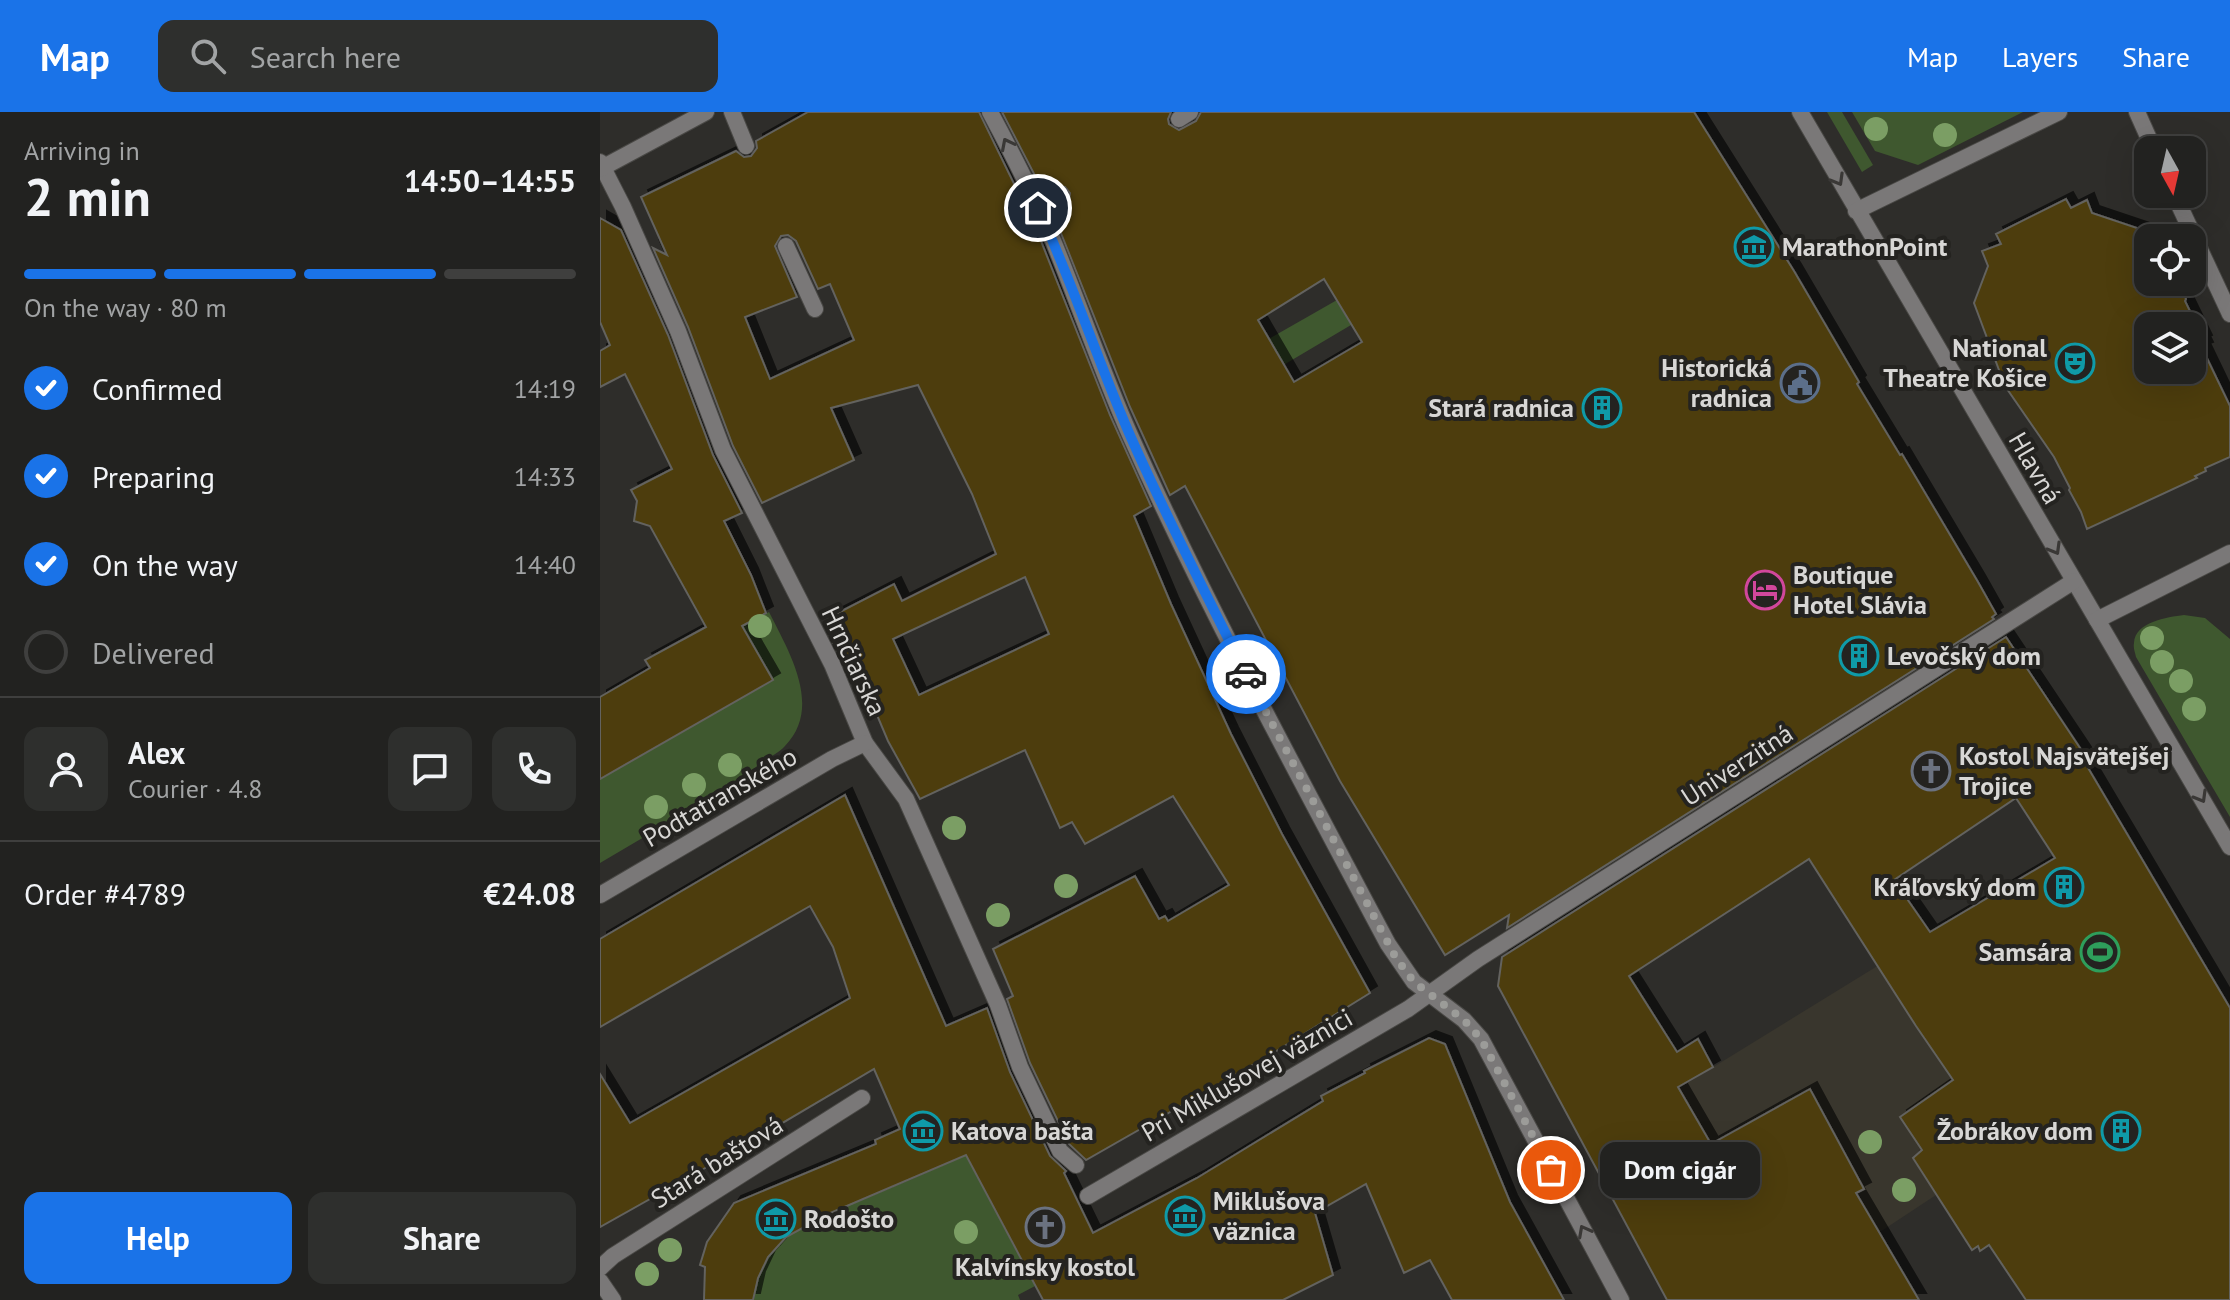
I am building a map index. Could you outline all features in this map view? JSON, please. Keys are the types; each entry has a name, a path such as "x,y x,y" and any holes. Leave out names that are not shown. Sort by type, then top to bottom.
{"street":[{"path":"601,166 706,112"},
{"path":"732,112 746,146"},
{"path":"990,112 1038,208 1129,432 1185,554 1269,722 1405,971 1414,982 1464,1020 1481,1039 1621,1300"},
{"name":"Hlavná","path":"1800,112 2230,847"},
{"path":"1856,211 2059,112"},
{"path":"2137,112 2148,136"},
{"name":"Hrnčiarska","path":"601,166 623,207 678,331 723,450 832,664 865,743 906,799 998,1005 1020,1067 1060,1151 1076,1165"},
{"path":"1038,208 1060,197"},
{"path":"2181,208 2230,314"},
{"path":"786,246 815,309"},
{"path":"2097,620 2230,553"},
{"name":"Univerzitná","path":"1429,994 1491,951 2074,581"},
{"name":"Podtatranského","path":"600,895 832,759 865,743"},
{"name":"Pri Miklušovej väznici","path":"1088,1196 1429,994"},
{"name":"Stará baštová","path":"600,1268 613,1256 862,1098"},
{"path":"600,1281 613,1300"}],"shaded area":[{"path":"1879,965 1953,1080 1900,1117 1922,1150 1913,1158 1936,1195 1777,1300 1667,1300 1585,1146"}],"green space":[{"path":"1827,112 1842,112 1873,165 1862,172"},
{"path":"1852,112 2023,112 1918,165 1875,151"},
{"path":"1337,300 1351,325 1214,406 1199,379"},
{"path":"769,612 799,679 802,697 796,731 785,746 751,774 600,863 600,779 772,680 742,626"},
{"path":"2184,615 2205,618 2230,639 2230,817 2134,650 2136,636 2146,625"},
{"name":"Katova bašta","path":"969,1154 1035,1286 1018,1295 1020,1300 754,1300 757,1283 767,1260 777,1246 799,1228"}],"building":[{"path":"808,112 979,112 1037,231 1110,415 1151,506 1134,516 1171,604 1231,734 1282,834 1370,993 1270,1055 1086,1160 1069,1144 1030,1063 1007,999 1013,996 993,949 1135,876 1159,919 1165,916 1168,921 1229,885 1173,796 1085,844 1072,822 1060,828 1025,750 920,799 888,741 853,658 843,663 831,638 841,633 832,616 894,584 902,601 996,554 972,494 918,385 831,408 854,460 762,503 733,446 688,327 653,248 667,255 641,197 736,151 744,157 751,156 757,148 756,141","holes":["788,235 796,241 818,289 830,284 854,340 770,379 745,317 797,297 775,246 781,236","1025,577 1049,634 919,695 893,639"]},
{"path":"1002,112 1171,112 1169,124 1179,130 1196,121 1201,112 1694,112 1794,271 1859,382 1857,384 1978,582 1996,614 1992,617 1994,619 1507,928 1509,915 1445,955 1340,781 1185,486 1170,495 1130,407 1053,213 1069,204 1070,193 1060,186 1044,193","holes":["1324,279 1362,342 1294,382 1258,320"]},
{"name":"National Theatre Košice","path":"2066,199 2071,208 2087,200 2092,213 2134,227 2134,296 2185,296 2190,312 2134,312 2134,384 2206,384 2206,356 2230,406 2230,457 2205,468 2206,471 2195,476 2197,478 2087,529 2054,457 2005,386 1974,303 1988,266 1982,251 2001,244 1996,234"},
{"path":"600,218 621,230 668,335 713,455 742,513 724,521 766,613 742,626 773,680 600,779 600,697 650,668 645,660 706,627 650,526 634,521 637,501 631,490 672,469 625,374 600,387 600,351 610,345 600,322"},
{"path":"2006,637 2084,754 2081,756 2230,1008 2230,1300 2026,1300 1989,1245 1980,1251 1978,1246 1972,1250 1913,1158 1922,1150 1900,1117 1953,1080 1809,859 1629,976 1677,1052 1698,1039 1713,1067 1678,1087 1711,1144 1810,1089 1864,1189 1856,1193 1919,1300 1667,1300 1498,986 1502,957","holes":["2016,798 2055,858 1930,932 1894,880"]},
{"path":"845,795 946,1026 987,1008 1010,1072 1050,1156 1066,1171 1064,1173 1093,1233 1197,1178 1323,1101 1321,1096 1429,1038 1445,1044 1510,1202 1564,1300 1452,1300 1430,1260 1404,1273 1366,1184 1315,1213 1333,1275 1283,1300 1043,1300 966,1155 828,1214 786,1237 768,1257 758,1278 753,1300 704,1300 705,1267 700,1265 707,1242 734,1203 876,1144 875,1140 900,1129 874,1069 600,1227 600,1074 630,1123 850,998 833,947 810,906 600,1027 600,939"}],"way so far":[{"path":"1246,674 1396,958 1414,982 1464,1020 1481,1039 1551,1170"}],"place":[{"name":"MarathonPoint","path":"1754,247"},
{"name":"National Theatre Košice","path":"2075,363"},
{"name":"Historická radnica","path":"1800,383"},
{"name":"Stará radnica","path":"1602,408"},
{"name":"Boutique Hotel Slávia","path":"1765,590"},
{"name":"Levočský dom","path":"1859,656"},
{"name":"Kostol Najsvätejšej Trojice","path":"1931,771"},
{"name":"Kráľovský dom","path":"2064,887"},
{"name":"Samsára","path":"2100,952"},
{"name":"Katova bašta","path":"923,1131"},
{"name":"Žobrákov dom","path":"2121,1131"},
{"name":"Dom cigár","path":"1551,1170"},
{"name":"Miklušova väznica","path":"1185,1216"},
{"name":"Rodošto","path":"776,1219"},
{"name":"Kalvínsky kostol","path":"1045,1227"}],"route":[{"path":"1038,208 1129,432 1185,554 1246,674"}]}
